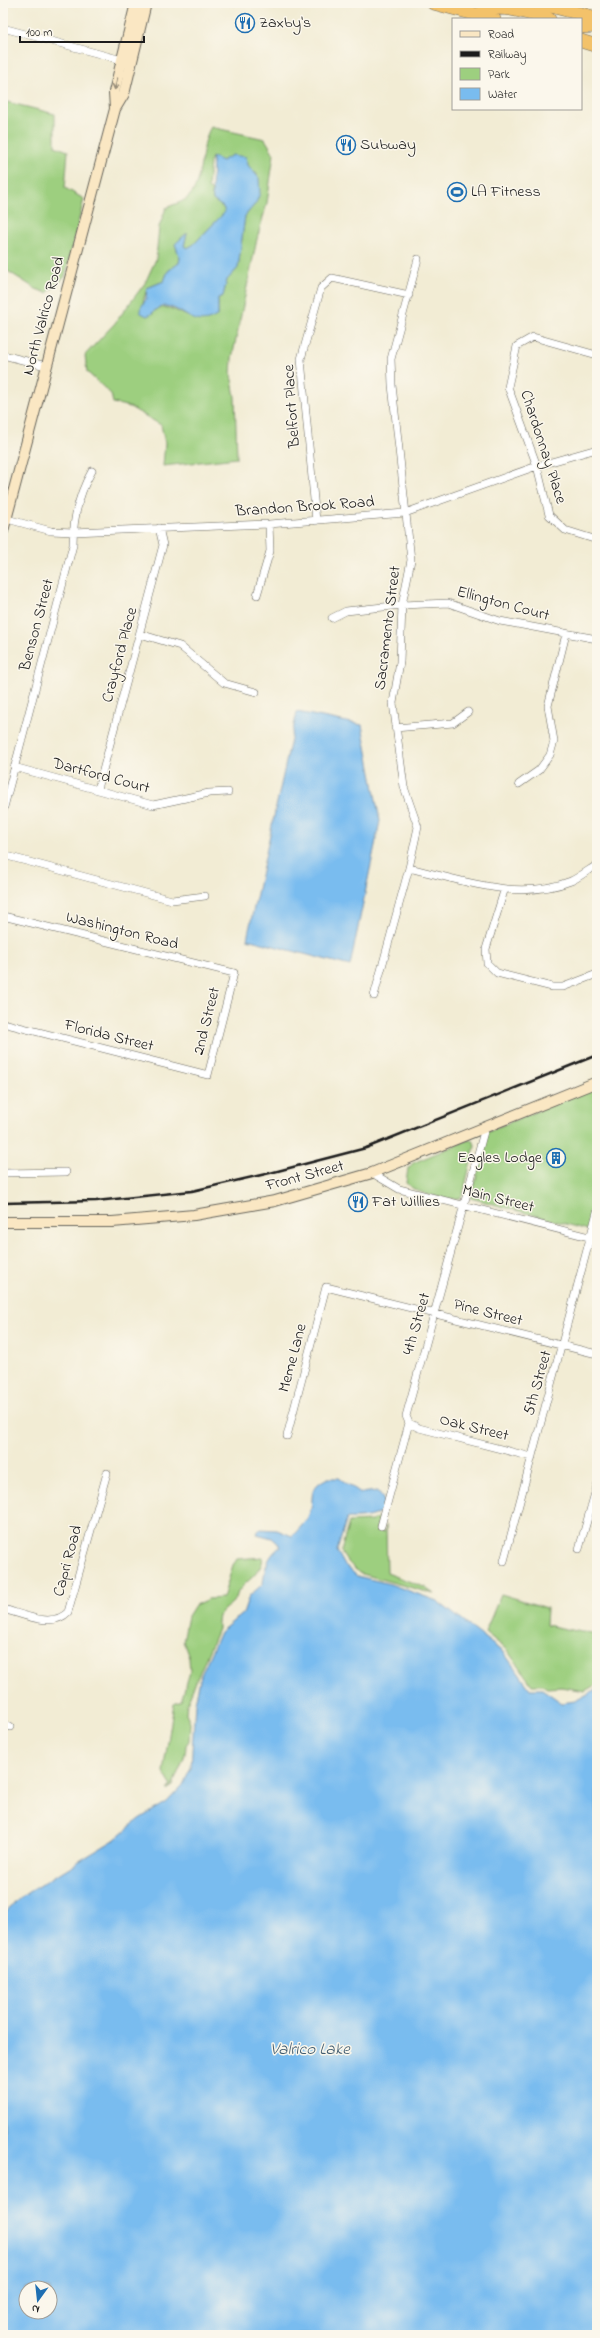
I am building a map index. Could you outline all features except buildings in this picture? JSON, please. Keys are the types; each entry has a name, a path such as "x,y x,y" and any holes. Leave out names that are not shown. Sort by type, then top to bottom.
{"highway":[{"path":"432,3 490,18"},
{"path":"539,3 597,18"},
{"path":"479,15 484,9 494,6 545,18"},
{"path":"582,27 597,26"},
{"path":"582,41 597,46"}],"street":[{"name":"North Valrico Road","path":"3,531 114,109 114,92 136,3"},
{"name":"North Valrico Road","path":"114,109 124,94 146,3"},
{"path":"3,28 122,60"},
{"name":"Sacramento Street","path":"374,996 409,868 418,827 404,787 392,703 400,662 402,605 410,560 392,385 392,359 418,259"},
{"name":"Belfort Place","path":"316,521 301,359 321,288 332,278 409,295"},
{"name":"Chardonnay Place","path":"597,355 533,337 517,346 508,387 537,466 549,515 565,530 597,540"},
{"path":"3,355 46,366"},
{"name":"Brandon Brook Road","path":"6,518 51,531 73,532 269,524 405,513 537,466 597,449"},
{"name":"Benson Street","path":"3,811 73,545 73,532 81,489 92,471"},
{"path":"257,595 270,551 269,524"},
{"name":"Crayford Place","path":"98,789 163,545 158,528"},
{"name":"Ellington Court","path":"332,618 346,611 402,605 448,603 500,621 597,639"},
{"path":"140,634 180,646 224,683 256,692"},
{"path":"519,784 539,770 550,755 554,741 548,706 566,634"},
{"path":"395,728 452,724 468,712"},
{"name":"Dartford Court","path":"14,767 153,805 209,793 228,792"},
{"path":"3,851 7,856 172,900 205,896"},
{"path":"409,868 504,890 539,890 571,880 597,865"},
{"path":"504,890 486,949 487,963 497,972 552,987 563,987 597,974"},
{"name":"Washington Road","path":"3,916 234,973"},
{"name":"2nd Street","path":"208,1075 234,973"},
{"name":"Florida Street","path":"3,1023 208,1075"},
{"name":"Front Street","path":"3,1222 112,1222 194,1215 275,1201 372,1173 597,1082"},
{"name":"4th Street","path":"381,1526 410,1423 406,1416 485,1128"},
{"path":"3,1173 66,1172"},
{"name":"Main Street","path":"372,1173 399,1189 594,1238"},
{"name":"5th Street","path":"504,1561 594,1238 597,1212"},
{"name":"Pine Street","path":"326,1287 597,1354"},
{"name":"Meme Lane","path":"287,1436 326,1287"},
{"name":"Oak Street","path":"410,1423 419,1428 532,1457"},
{"name":"Capri Road","path":"3,1608 49,1620 57,1620 68,1612 107,1473"},
{"path":"579,1549 597,1486"}],"green space":[{"path":"3,101 55,114 55,146 68,151 65,188 84,199 65,277 47,293 36,289 3,268"},
{"path":"211,127 265,139 274,154 267,203 257,239 232,358 231,374 235,397 237,458 163,466 165,443 161,425 130,407 113,403 111,394 87,372 85,355 115,323 145,283 156,259 159,227 166,208 186,199 192,193 199,176 207,135","holes":["212,157 221,161 229,158 247,160 249,168 257,174 256,203 245,216 238,268 227,280 223,296 218,298 218,315 208,320 199,320 166,308 159,309 152,314 143,302 147,288 164,281 168,271 179,263 180,258 175,244 187,233 184,246 187,248 193,245 225,212 223,207 213,200 211,190 208,188 210,162"]},
{"path":"597,1087 597,1196 588,1230 471,1198 488,1131"},
{"path":"468,1140 473,1140 475,1145 463,1194 460,1198 454,1199 432,1196 411,1187 406,1183 408,1168 413,1163"},
{"path":"379,1517 376,1530 384,1532 386,1525 387,1573 424,1587 434,1594 359,1573 347,1561 341,1551 349,1522 372,1521"},
{"path":"263,1557 260,1568 238,1592 234,1601 220,1615 218,1629 187,1703 186,1713 190,1722 189,1741 186,1745 185,1756 173,1786 167,1790 171,1785 163,1772 174,1704 181,1701 190,1672 189,1658 183,1641 188,1616 195,1605 208,1599 223,1598 233,1565 237,1559"},
{"path":"501,1594 547,1608 546,1625 597,1635 597,1684 585,1691 561,1687 547,1688 542,1685 532,1685 507,1650 485,1632"}],"water":[{"path":"232,155 246,157 247,164 259,178 260,193 256,203 245,216 238,268 227,280 223,296 218,298 218,315 203,321 196,320 166,306 158,308 147,316 141,313 140,309 146,299 147,288 164,281 168,271 179,263 180,258 175,244 187,233 184,246 187,248 193,245 225,212 223,207 213,200 212,159 213,157 222,161"},
{"path":"297,712 362,725 380,821 350,966 247,939"},
{"name":"Valrico Lake","path":"328,1478 339,1478 361,1493 378,1491 383,1499 384,1506 381,1511 376,1514 362,1518 347,1518 337,1551 344,1564 357,1576 390,1584 437,1601 504,1653 530,1689 542,1689 562,1703 575,1701 597,1689 597,2335 3,2335 3,1914 22,1896 114,1840 139,1819 167,1802 183,1785 191,1768 195,1703 201,1675 220,1632 243,1613 249,1596 263,1584 266,1567 270,1558 281,1546 272,1538 257,1534 259,1529 277,1530 292,1536 303,1525 308,1517 312,1505 313,1490 316,1486"}],"railway":[{"path":"3,1203 96,1201 192,1191 270,1173 366,1148 597,1055"}],"place":[{"name":"Zaxby's","path":"245,23"},
{"name":"Subway","path":"346,145"},
{"name":"LA Fitness","path":"457,192"},
{"name":"Eagles Lodge","path":"556,1158"},
{"name":"Fat Willies","path":"358,1202"}]}
